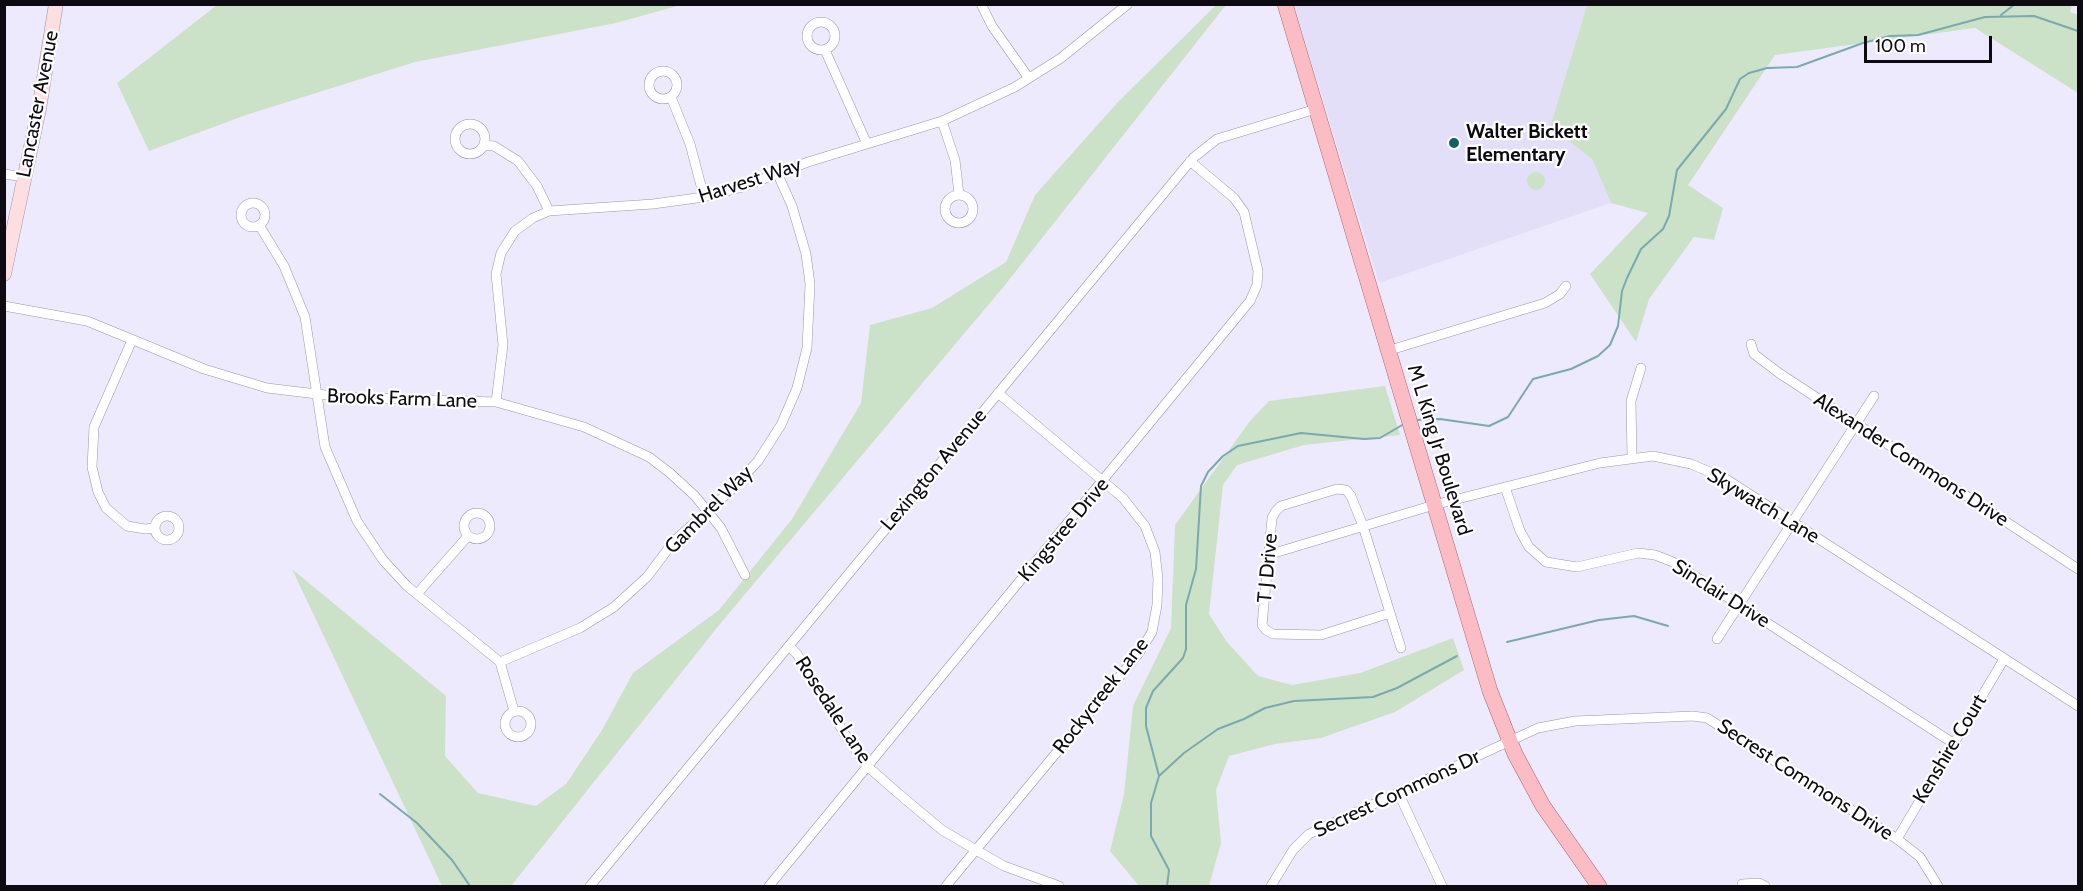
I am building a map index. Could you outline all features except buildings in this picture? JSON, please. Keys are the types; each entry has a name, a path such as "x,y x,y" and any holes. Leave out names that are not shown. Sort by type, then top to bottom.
{"main road":[{"name":"Lancaster Avenue","path":"4,274 39,109 56,4"},
{"name":"M L King Jr Boulevard","path":"1285,4 1490,691 1510,742 1543,806 1599,886"}],"street":[{"path":"970,4 981,4 992,26 1028,77"},
{"name":"Harvest Way","path":"496,402 503,345 503,322 496,274 501,253 515,231 533,218 549,211 653,204 704,197 942,121 976,107 1061,58 1128,4"},
{"path":"825,50 867,144"},
{"path":"671,97 690,144 704,197"},
{"name":"Lexington Avenue","path":"590,886 1190,161 1217,139 1316,109"},
{"path":"942,121 955,160 959,194"},
{"path":"484,145 494,146 518,160 537,186 549,211"},
{"name":"Kingstree Drive","path":"770,886 1242,312 1257,285 1258,271 1245,212 1234,198 1190,161"},
{"path":"4,174 25,177"},
{"name":"Gambrel Way","path":"500,662 580,628 614,607 647,577 674,541 729,492 758,461 781,424 797,388 807,348 810,313 806,254 792,206 778,175"},
{"path":"259,225 284,266 299,298 305,317 325,447 352,512 384,560 417,594 500,662 514,711"},
{"path":"1387,351 1545,303 1560,294 1566,285"},
{"name":"Brooks Farm Lane","path":"4,306 87,321 204,369 267,388 317,396 496,402 584,427 649,457 695,496 722,528 745,575"},
{"path":"132,340 94,427 92,468 98,492 106,508 127,525 145,529 155,528"},
{"name":"Alexander Commons Drive","path":"1751,344 1754,354 1779,373 2079,569"},
{"path":"1632,458 1631,401 1641,368"},
{"name":"Rockycreek Lane","path":"946,886 1139,653 1152,632 1158,579 1155,552 1145,526 1123,498 998,393"},
{"path":"1717,639 1791,521 1874,396"},
{"name":"Skywatch Lane","path":"1270,554 1434,505 1600,463 1653,456 1691,464 1726,479 2079,706"},
{"name":"Sinclair Drive","path":"1505,487 1520,531 1529,547 1546,562 1558,566 1577,567 1638,554 1655,555 1673,562 1953,743"},
{"name":"T J Drive","path":"1390,613 1321,635 1273,634 1262,625 1272,518 1281,506 1337,489 1346,490 1351,496 1363,526 1401,648"},
{"path":"417,594 468,536"},
{"name":"Rosedale Lane","path":"789,646 797,654 844,733 868,766 942,830 1004,866 1059,886"},
{"name":"Kenshire Court","path":"1897,838 2004,659"},
{"name":"Secrest Commons Drive","path":"1510,742 1538,728 1575,721 1707,717 1897,838 1920,857 1938,886"},
{"name":"Secrest Commons Dr","path":"1271,886 1293,850 1309,834 1510,742"},
{"path":"1398,792 1442,886"},
{"path":"1742,884 1759,883 1765,886"}],"shaded area":[{"name":"Walter Bickett Elementary","path":"1294,5 1587,5 1550,127 1592,159 1611,203 1379,283"}],"green space":[{"path":"217,5 681,5 616,23 415,62 246,115 149,151 117,83"},
{"path":"1216,5 1226,5 1005,285 720,624 511,886 442,886 292,569 446,696 445,756 478,793 536,806 566,784 602,730 633,673 719,610 792,519 861,403 870,325 932,308 1006,262 1035,195 1117,103"},
{"path":"1587,5 2072,5 2070,12 2078,15 2078,93 1975,28 1775,55 1688,185 1723,208 1714,240 1694,237 1649,299 1636,342 1590,274 1648,213 1611,203 1592,159 1550,127"},
{"path":"1536,172 1542,175 1545,181 1542,187 1536,190 1530,187 1527,181 1530,175"},
{"path":"1385,386 1400,435 1304,445 1237,465 1223,485 1209,614 1227,642 1258,676 1292,685 1360,673 1453,638 1464,670 1395,712 1321,738 1275,744 1229,756 1216,790 1221,843 1209,886 1139,886 1110,851 1124,794 1133,706 1171,628 1175,525 1250,421 1269,401"}],"waterway":[{"path":"2001,15 2015,4"},
{"path":"1415,420 1440,419 1489,426 1508,417 1533,379 1571,369 1598,356 1610,345 1618,326 1622,291 1627,278 1641,249 1663,229 1669,216 1677,170 1726,109 1740,79 1749,73 1767,68 1797,67 1863,43 1890,36 1918,35 1985,17 2034,16 2078,31"},
{"path":"1159,776 1146,726 1146,708 1153,691 1183,658 1186,649 1186,605 1196,569 1201,486 1208,472 1223,456 1238,446 1301,433 1364,439 1380,438 1404,424"},
{"path":"1507,642 1599,620 1634,616 1668,626"},
{"path":"1167,886 1169,870 1151,836 1151,803 1159,776 1184,753 1218,729 1265,708 1294,701 1373,697 1397,688 1457,656"},
{"path":"380,794 417,823 452,860 470,886"}],"place":[{"name":"Walter Bickett Elementary","path":"1454,143"}]}
